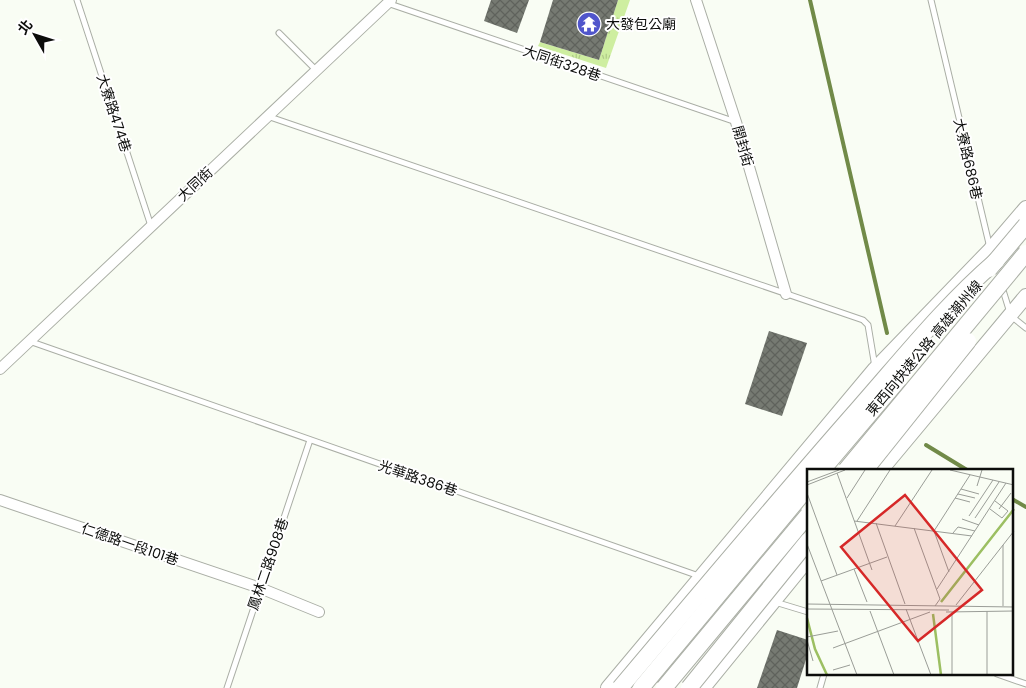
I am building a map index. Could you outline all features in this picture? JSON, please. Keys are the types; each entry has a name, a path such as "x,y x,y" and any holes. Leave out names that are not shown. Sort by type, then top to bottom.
{"highway":[{"name":"東西向快速公路 高雄潮州線","path":"823,469 994,260 1026,225"},
{"name":"東西向快速公路 高雄潮州線","path":"847,469 1026,253"},
{"path":"620,688 793,482 970,283 994,260"},
{"path":"866,469 1026,266"},
{"path":"641,688 807,488"},
{"path":"664,688 807,516"},
{"path":"688,688 807,541"}],"main road":[{"path":"608,688 875,369 994,260 1026,208"},
{"path":"889,463 1026,296"},
{"path":"703,688 807,561"}],"street":[{"name":"開封街","path":"696,0 736,122 786,294"},
{"name":"大同街","path":"0,369 388,1"},
{"name":"仁德路一段101巷","path":"0,500 260,588 319,612"}],"lane":[{"name":"大寮路474巷","path":"77,0 151,226"},
{"name":"大寮路686巷","path":"931,0 994,260"},
{"name":"大同街328巷","path":"388,1 736,122"},
{"path":"279,33 316,70"},
{"path":"267,116 863,320 868,325 884,408"},
{"path":"999,278 1011,316 1026,328"},
{"name":"光華路386巷","path":"29,341 774,602 807,612"},
{"path":"886,417 889,463"},
{"name":"鳳林二路908巷","path":"227,688 310,440"},
{"path":"1003,676 1026,684"}],"green space":[{"path":"618,0 630,0 606,68 538,46 540,42 599,60"}],"building":[{"path":"491,0 529,0 517,33 484,21"},
{"name":"大發包公廟","path":"553,0 618,0 599,60 540,42"},
{"path":"769,331 807,343 782,416 745,404"},
{"path":"777,630 807,640 807,656 797,688 757,688"}],"waterway":[{"path":"810,0 887,333"},
{"path":"926,445 965,469"},
{"path":"1014,500 1026,507"}],"place":[{"name":"大發包公廟","path":"589,24"}]}
